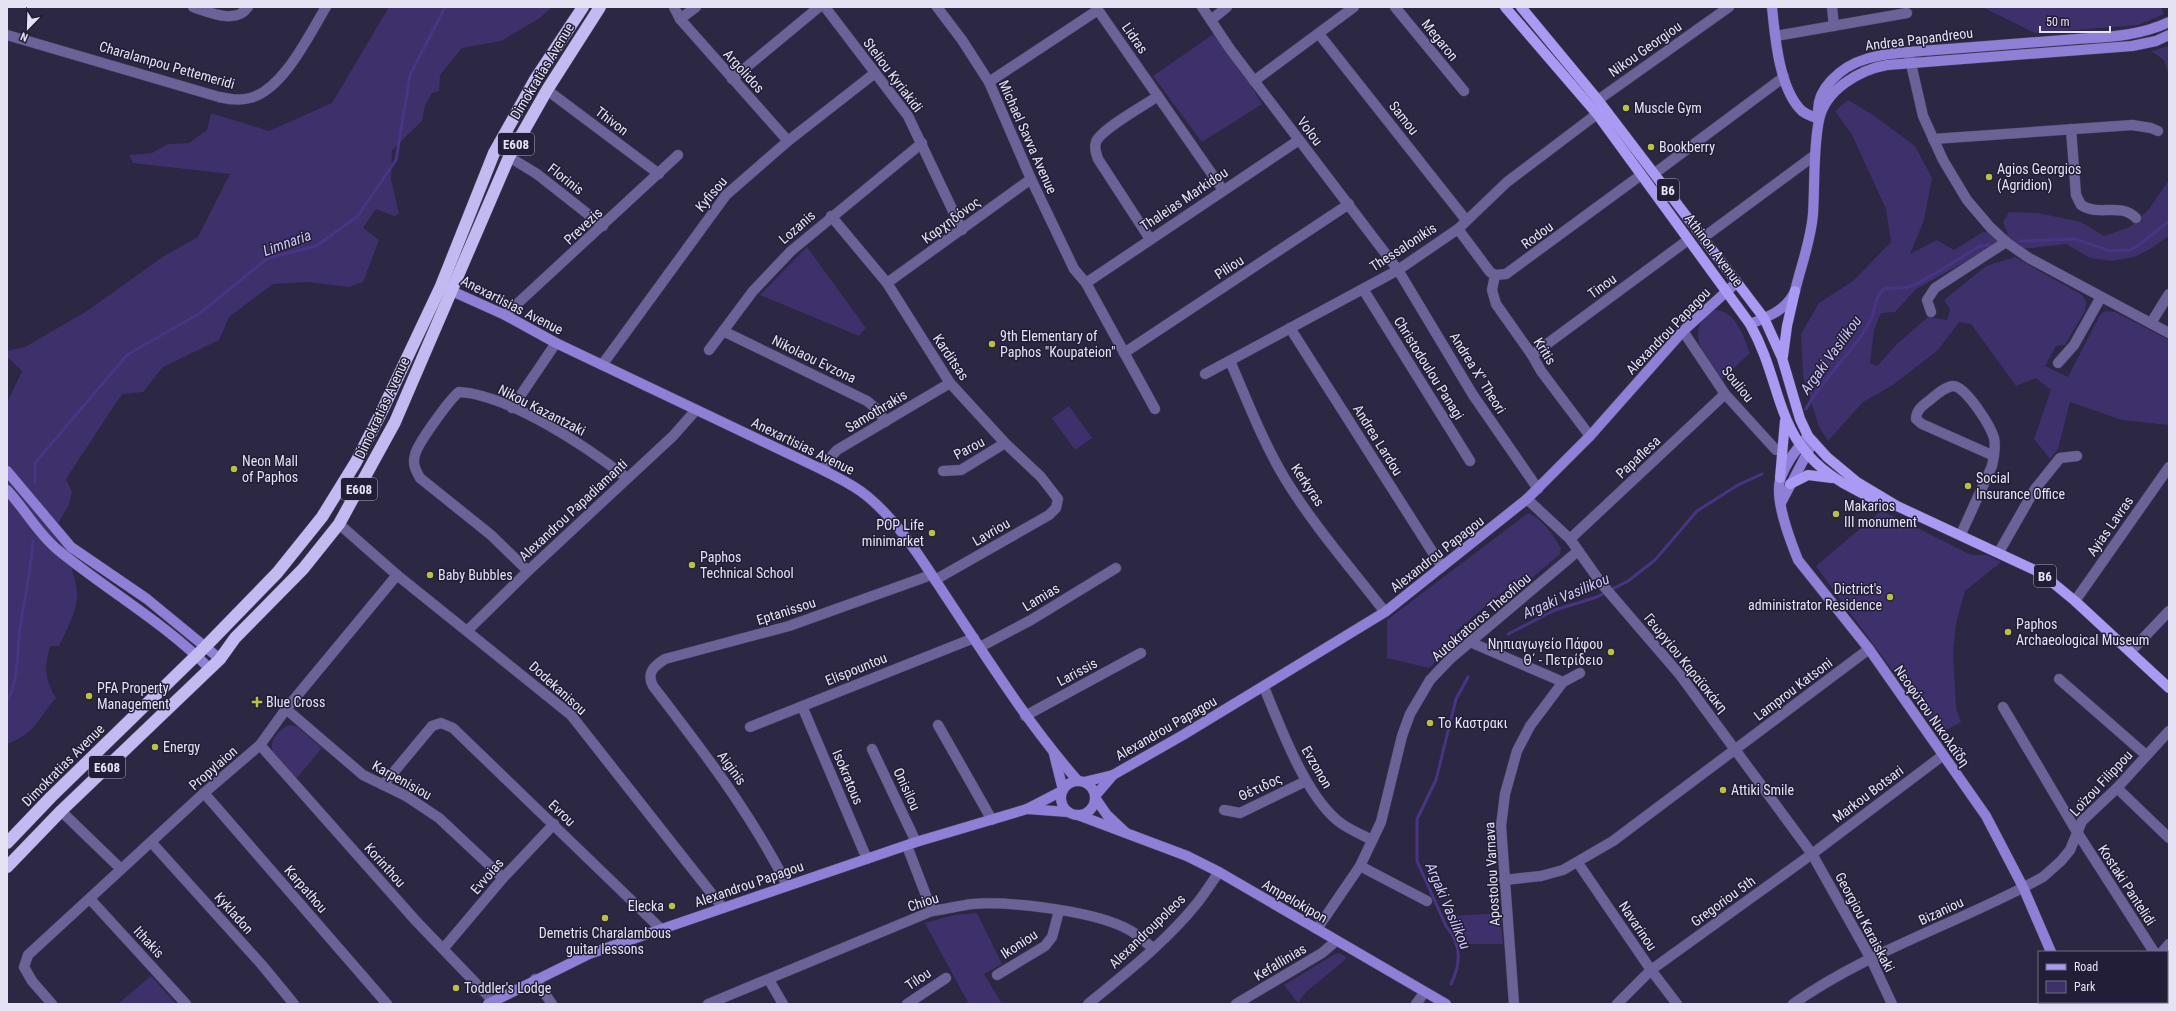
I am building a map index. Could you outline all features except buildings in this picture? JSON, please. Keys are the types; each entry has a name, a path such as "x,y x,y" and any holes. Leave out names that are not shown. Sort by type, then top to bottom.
{"highway":[{"name":"Dimokratias Avenue","path":"7,867 61,811 220,659 235,638 302,569 339,524 395,422 446,288 494,153 536,78 583,7"},
{"name":"Dimokratias Avenue","path":"7,843 50,797 196,656 277,573 322,517 356,462 446,288 509,156 547,90 600,7"}],"main road":[{"name":"Athinon Avenue","path":"1505,7 1597,114 1750,324 1766,358 1785,419 1799,446 1806,454"},
{"name":"Athinon Avenue","path":"1521,7 1598,100 1704,237 1764,318 1782,358 1795,407 1810,439"},
{"path":"1782,358 1795,292"},
{"path":"1780,478 1785,444 1785,419"},
{"name":"B6","path":"1810,439 1846,474 1894,504 1961,534 2041,573 2131,651 2169,688"},
{"name":"B6","path":"1806,454 1819,466 1838,479 1869,497 1894,504"},
{"path":"1790,484 1808,475 1838,479"}],"street":[{"path":"193,7 231,17 240,15 248,7"},
{"name":"Charalampou Pettemeridi","path":"7,34 219,97 236,100 250,98 273,86 297,54 326,7"},
{"name":"Argolidos","path":"674,7 680,19 788,142"},
{"path":"680,19 696,7"},
{"path":"732,79 819,7"},
{"name":"Steliou Kyriakidi","path":"825,7 908,116 962,230"},
{"name":"Michael Savva Avenue","path":"937,7 962,40 989,82 1031,179 1074,269 1086,283 1155,409"},
{"name":"Volou","path":"1202,7 1254,81 1398,270"},
{"path":"1211,20 1226,7"},
{"path":"1254,81 1354,7"},
{"name":"Megaron","path":"1395,7 1464,91"},
{"name":"Nikou Georgiou","path":"1598,100 1729,7"},
{"path":"1750,324 1785,307 1791,300 1795,292 1813,216 1815,155 1819,119 1804,112 1794,101 1784,77 1772,7"},
{"path":"1832,7 1834,26"},
{"name":"Lidras","path":"989,82 1098,10 1223,190"},
{"path":"1776,36 1907,13"},
{"name":"Andrea Papandreou","path":"1819,119 1817,109 1822,93 1843,70 1866,59 1909,52 2107,37 2155,29 2169,22"},
{"name":"Samou","path":"1319,34 1466,220"},
{"name":"Andrea Papandreou","path":"1819,119 1829,99 1838,89 1856,76 1879,66 2132,46 2156,41 2169,35"},
{"path":"1909,52 1923,116 1953,178 1967,200 2006,242 2029,258 2169,333"},
{"name":"Kyfisou","path":"602,365 726,195 788,142 875,73"},
{"path":"1655,173 1784,77"},
{"name":"Thivon","path":"547,90 659,174"},
{"path":"1150,239 1098,159 1095,150 1096,142 1105,131 1158,96"},
{"name":"Thessalonikis","path":"1205,374 1398,270 1458,229 1507,182 1597,114"},
{"path":"1933,139 2132,125 2151,128 2158,131"},
{"path":"2071,129 2076,195 2081,206 2092,210 2123,210 2136,218"},
{"name":"Thaleias Markidou","path":"1086,283 1299,140"},
{"name":"Lozanis","path":"709,350 771,270 831,216 922,143"},
{"name":"Prevezis","path":"505,315 603,226 678,155"},
{"path":"1704,237 1815,155"},
{"name":"Florinis","path":"509,156 537,174 603,226"},
{"name":"Rodou","path":"1495,275 1506,274 1642,175"},
{"name":"Καρχηδόνος","path":"888,284 1031,179"},
{"name":"Piliou","path":"1124,353 1349,204"},
{"name":"Karditsas","path":"831,216 888,284 950,384 1005,443 1042,477 1055,494 1058,504"},
{"path":"1458,229 1485,267 1495,275"},
{"name":"Tinou","path":"1532,355 1688,240"},
{"path":"1931,312 1927,300 1936,288 2006,242"},
{"name":"Andrea X\" Theori","path":"1398,270 1473,395 1538,489"},
{"name":"Kritis","path":"1495,275 1492,290 1496,304 1532,355 1541,371 1590,436"},
{"name":"Alexandrou Papagou","path":"1081,781 1113,775 1264,687 1385,612 1507,517 1538,489 1590,436 1683,331 1726,290 1737,282"},
{"name":"Anexartisias Avenue","path":"446,288 505,315 556,344 823,470 851,484 868,497 900,530 1026,716 1053,752 1081,781"},
{"name":"Christodoulou Panagi","path":"1363,289 1470,461"},
{"path":"2151,323 2169,294"},
{"path":"2058,363 2074,345 2101,297"},
{"name":"Andrea Lardou","path":"1290,328 1442,567"},
{"name":"Nikolaou Evzona","path":"723,331 867,401 879,411 885,422"},
{"name":"Souliou","path":"1683,331 1725,394 1776,450"},
{"path":"512,408 556,344"},
{"name":"Kerkyras","path":"1230,361 1263,440 1285,478 1305,508 1385,612"},
{"name":"Samothrakis","path":"823,470 828,460 837,450 950,384"},
{"path":"1961,534 1989,474 1994,456 1994,439 1991,430 1970,399 1961,389 1956,387 1948,387 1923,405 1917,413 1916,419 1922,424 1994,456"},
{"name":"Nikou Kazantzaki","path":"528,570 492,535 420,478 414,469 415,454 450,399 459,392 473,393 512,408 556,429 596,454 628,478"},
{"name":"Papaflesa","path":"1570,540 1725,394"},
{"name":"Alexandrou Papadiamanti","path":"468,630 528,570 673,436 696,410"},
{"path":"1780,478 1799,446 1810,439"},
{"path":"1781,503 1806,454 1810,439"},
{"name":"Parou","path":"943,471 961,470 1005,443"},
{"path":"1999,552 2034,489 2060,458 2077,456"},
{"name":"Ayias Lavras","path":"2075,601 2169,467"},
{"path":"7,471 71,547 147,599 220,659"},
{"name":"Νεοφύτου Νικολαΐδη","path":"1780,478 1781,503 1788,533 1798,560 1869,649 1942,756 1986,816 2024,887 2051,951"},
{"path":"8,491 57,550 152,619 210,668"},
{"name":"Γεωργίου Καραϊσκάκη","path":"1527,499 1570,540 1601,583 1680,675 1733,749 1812,854"},
{"name":"Lavriou","path":"933,577 1049,515 1058,504"},
{"name":"Dodekanisou","path":"339,524 397,575 468,630 571,714 723,908"},
{"name":"Autokratoros Theofilou","path":"1317,929 1360,866 1381,822 1402,736 1410,714 1430,680 1450,659 1578,551"},
{"name":"Lamias","path":"980,647 1031,620 1116,568"},
{"name":"Propylaion","path":"52,1004 26,974 24,961 28,955 90,899 120,869 152,843 204,793 260,745 286,709 397,575"},
{"name":"Eptanissou","path":"651,673 656,665 665,659 789,626 933,577"},
{"path":"2131,651 2169,611"},
{"name":"Elispountou","path":"750,727 974,638"},
{"path":"1470,642 1563,682"},
{"name":"Lamprou Katsoni","path":"1504,880 1541,876 1563,870 1578,863 1625,833 1733,749 1869,649"},
{"name":"Larissis","path":"1026,716 1141,653"},
{"name":"Aiginis","path":"651,673 651,682 653,686 748,815 766,843 787,885"},
{"name":"Apostolou Varnava","path":"1514,1004 1501,826 1505,794 1514,762 1530,726 1563,682 1580,673"},
{"path":"2059,679 2146,755"},
{"name":"Evzonon","path":"1264,687 1280,726 1306,781 1341,824 1372,840"},
{"name":"Isokratous","path":"802,706 867,859"},
{"name":"Kostaki Pantelidi","path":"2003,708 2077,832 2153,951"},
{"name":"Karpenisiou","path":"286,709 363,775 411,799 439,818 503,878"},
{"name":"Evrou","path":"383,785 432,726 441,723 453,728 660,928"},
{"path":"938,725 992,820"},
{"name":"Loïzou Filippou","path":"2024,887 2043,877 2061,861 2075,841 2082,821 2117,788 2169,731"},
{"name":"Korinthou","path":"260,745 490,1002"},
{"name":"Onisilou","path":"872,748 911,844 932,911"},
{"name":"Anexartisias Avenue","path":"1053,752 1062,790"},
{"name":"Markou Botsari","path":"1812,854 1942,756"},
{"name":"Alexandrou Papagou","path":"1096,798 1113,775"},
{"path":"1081,781 1092,787 1096,798 1092,809 1088,812 1073,814 1061,801 1062,790 1070,782 1081,781"},
{"name":"Θέτιδος","path":"1224,810 1240,813 1306,781"},
{"path":"2117,788 2169,838"},
{"name":"Alexandrou Papagou","path":"490,1002 589,954 660,928 911,844 1027,810 1062,790"},
{"name":"Karpathou","path":"204,793 387,1004"},
{"name":"Ampelokipon","path":"1096,798 1108,815 1126,832"},
{"name":"Alexandrou Papagou","path":"1027,810 1073,814"},
{"path":"61,811 120,869"},
{"name":"Ampelokipon","path":"1073,814 1108,828 1126,832 1146,842 1187,856 1219,872 1424,993 1446,1004"},
{"name":"Evvoias","path":"443,949 503,878 554,824"},
{"name":"Kykladon","path":"152,843 262,965 294,1004"},
{"name":"Georgiou Karaiskaki","path":"1812,854 1870,959 1892,1004"},
{"name":"Gregoriou 5th","path":"1616,1004 1651,970 1812,854"},
{"name":"Navarinou","path":"1578,863 1651,970 1677,1004"},
{"path":"1360,866 1428,902"},
{"name":"Alexandroupoleos","path":"1088,1004 1153,948 1185,917 1219,872"},
{"name":"Bizaniou","path":"1793,1004 1827,982 1870,959 2024,887"},
{"name":"Ithakis","path":"90,899 186,1004"},
{"name":"Chiou","path":"708,1004 932,911 975,904 1014,905 1089,915 1112,922 1132,931 1153,948"},
{"name":"Ikoniou","path":"997,975 1045,946 1052,937 1059,911"},
{"name":"Kefallinias","path":"1236,1004 1322,953 1336,941"},
{"name":"Tilou","path":"907,1004 917,1001 946,978"},
{"path":"535,979 552,1004"},
{"path":"768,980 783,1004"},
{"path":"1416,1004 1424,993"}],"green space":[{"path":"389,7 552,7 540,18 501,41 462,48 440,75 439,91 432,93 425,106 422,121 392,150 391,179 399,214 394,216 376,209 363,228 379,240 363,282 349,287 307,282 273,284 229,317 219,340 163,367 143,392 122,394 66,479 72,492 69,505 56,527 76,584 77,599 72,617 59,646 50,646 48,654 46,667 47,679 56,698 30,730 17,740 7,744 7,403 22,371 7,357 7,351 25,347 87,311 164,256 198,237 230,174 133,163 129,155 152,153 168,144 189,143 207,130 211,113 269,131 332,103"},
{"path":"1982,7 2161,7 2164,14 2138,25 2035,33"},
{"path":"1218,31 1262,104 1202,142 1153,76"},
{"path":"2169,46 2169,75 2164,60 2151,51"},
{"path":"1848,100 1873,115 1915,146 1932,178 1924,220 1910,254 1937,240 1954,250 1983,232 2008,234 2003,222 2009,212 2038,213 2081,222 2104,236 2130,227 2149,209 2169,180 2169,236 2150,249 2134,257 2112,261 2090,258 2066,244 2032,248 1988,249 1916,289 1895,312 1881,313 1874,330 1870,363 1877,366 1897,344 1928,317 1947,320 1950,309 1944,300 1986,266 2015,257 2082,295 2086,302 2085,311 2065,345 2056,346 2045,366 2068,377 2100,315 2105,311 2115,312 2169,340 2169,425 2122,420 2070,402 2058,449 2050,459 2034,439 2051,390 2036,378 2016,386 1971,324 1959,322 1938,350 1893,385 1863,402 1828,441 1819,427 1803,376 1801,334 1819,303 1853,281 1891,242 1886,209 1852,135 1835,111"},
{"path":"807,247 866,328 859,336 760,295"},
{"path":"1714,310 1722,311 1733,319 1738,325 1750,353 1722,379 1704,353 1698,335 1699,326 1704,318"},
{"path":"1069,406 1092,438 1075,450 1052,418"},
{"path":"1881,511 1971,555 1987,555 2001,562 1965,591 1956,623 1953,653 1956,708 1961,722 1939,734 1816,566"},
{"path":"1528,513 1543,523 1551,533 1561,548 1560,554 1518,590 1512,584 1455,632 1460,638 1429,668 1387,658 1387,620"},
{"path":"290,725 296,726 322,748 297,778 278,759 272,748 274,739 279,732"},
{"path":"977,913 1002,964 984,974 1002,1004 969,1004 925,923 954,915"},
{"path":"1500,913 1503,944 1466,944 1452,916"},
{"path":"1340,953 1347,958 1306,992 1298,1003 1284,985 1335,954"},
{"path":"151,976 176,1004 118,1004"}],"waterway":[{"name":"Limnaria","path":"35,482 35,463 127,355 200,313 268,258 316,246 357,217 396,160 410,75 445,7"},
{"name":"Argaki Vasilikou","path":"2020,241 2075,239 2110,251 2130,250 2139,245 2169,221"},
{"name":"Argaki Vasilikou","path":"1806,409 1820,387 1861,336 1870,321 1876,301 1884,289 1910,287 1980,246 1990,245"},
{"name":"Argaki Vasilikou","path":"1508,634 1555,610 1597,597 1628,581 1655,560 1697,511 1738,485 1762,474"},
{"name":"Limnaria","path":"7,701 14,685 16,675 20,629 33,541"},
{"name":"Argaki Vasilikou","path":"1451,984 1457,969 1457,947 1417,861 1417,819 1436,780 1456,699 1468,677"}],"place":[{"name":"Muscle Gym","path":"1626,108"},
{"name":"Bookberry","path":"1651,147"},
{"name":"Agios Georgios (Agridion)","path":"1989,177"},
{"name":"9th Elementary of Paphos \"Koupateion\"","path":"992,344"},
{"name":"Neon Mall of Paphos","path":"234,469"},
{"name":"Social Insurance Office","path":"1968,486"},
{"name":"Makarios III monument","path":"1836,514"},
{"name":"POP Life minimarket","path":"932,533"},
{"name":"Paphos Technical School","path":"692,565"},
{"name":"Baby Bubbles","path":"430,575"},
{"name":"Dictrict's administrator Residence","path":"1890,597"},
{"name":"Paphos Archaeological Museum","path":"2008,632"},
{"name":"Νηπιαγωγείο Πάφου Θ΄ - Πετρίδειο","path":"1611,652"},
{"name":"PFA Property Management","path":"89,696"},
{"name":"Blue Cross","path":"257,702"},
{"name":"Το Καστρακι","path":"1430,723"},
{"name":"Energy","path":"155,747"},
{"name":"Attiki Smile","path":"1723,790"},
{"name":"Elecka","path":"672,906"},
{"name":"Demetris Charalambous guitar lessons","path":"605,918"},
{"name":"Toddler's Lodge","path":"456,988"}]}
